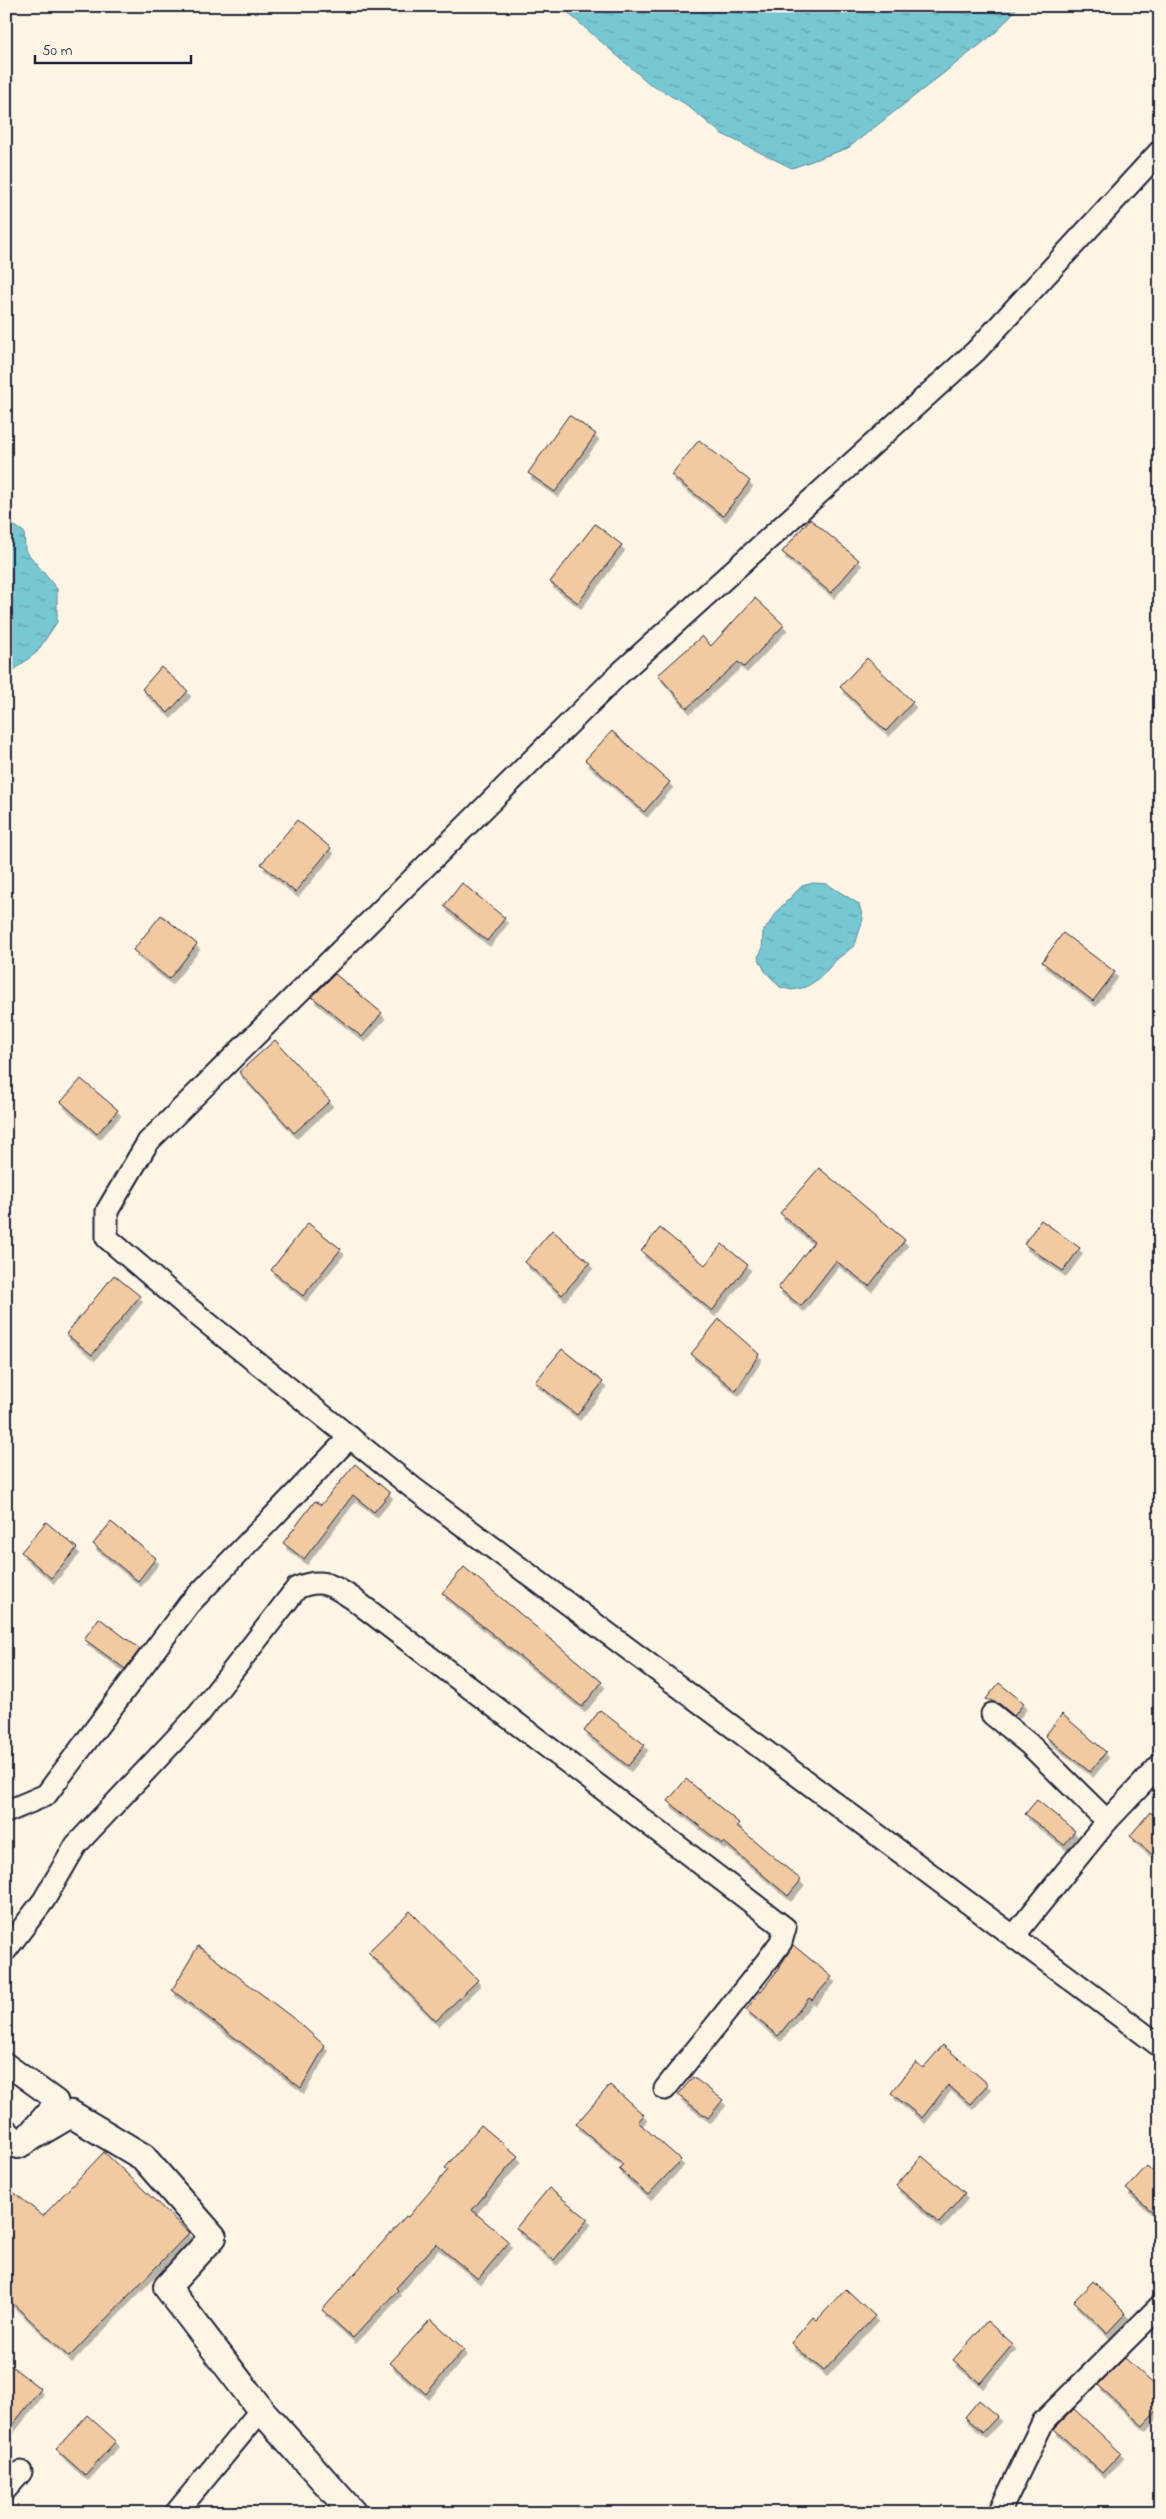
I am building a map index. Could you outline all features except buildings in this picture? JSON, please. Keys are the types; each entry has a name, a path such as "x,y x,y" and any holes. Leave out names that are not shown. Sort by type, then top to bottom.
{"street":[{"path":"1160,151 976,351 618,675 148,1142 107,1211 107,1238 190,1309 413,1488 1160,2046"},
{"path":"6,1812 46,1795 189,1604 350,1437"},
{"path":"6,1950 44,1900 76,1845 199,1714 297,1588 313,1581 336,1587 352,1598 785,1928 781,1942 767,1961 665,2089"},
{"path":"992,1714 1029,1744 1107,1821"},
{"path":"1014,1936 1107,1821 1160,1765"},
{"path":"6,2064 57,2101 12,2139"},
{"path":"12,2139 71,2114 143,2157 213,2237 167,2288 261,2410 353,2513"},
{"path":"999,2513 1043,2422 1160,2306"},
{"path":"176,2513 261,2410"},
{"path":"6,2489 21,2472"}],"water":[{"path":"560,6 1019,6 995,33 848,148 792,168 722,134 684,103 651,85"},
{"path":"6,520 24,532 25,550 57,589 57,622 37,652 14,670 6,682"},
{"path":"813,883 827,884 859,904 863,919 855,945 836,960 820,978 806,987 792,990 780,987 765,971 758,957 762,950 763,932 780,908 802,886"}]}
